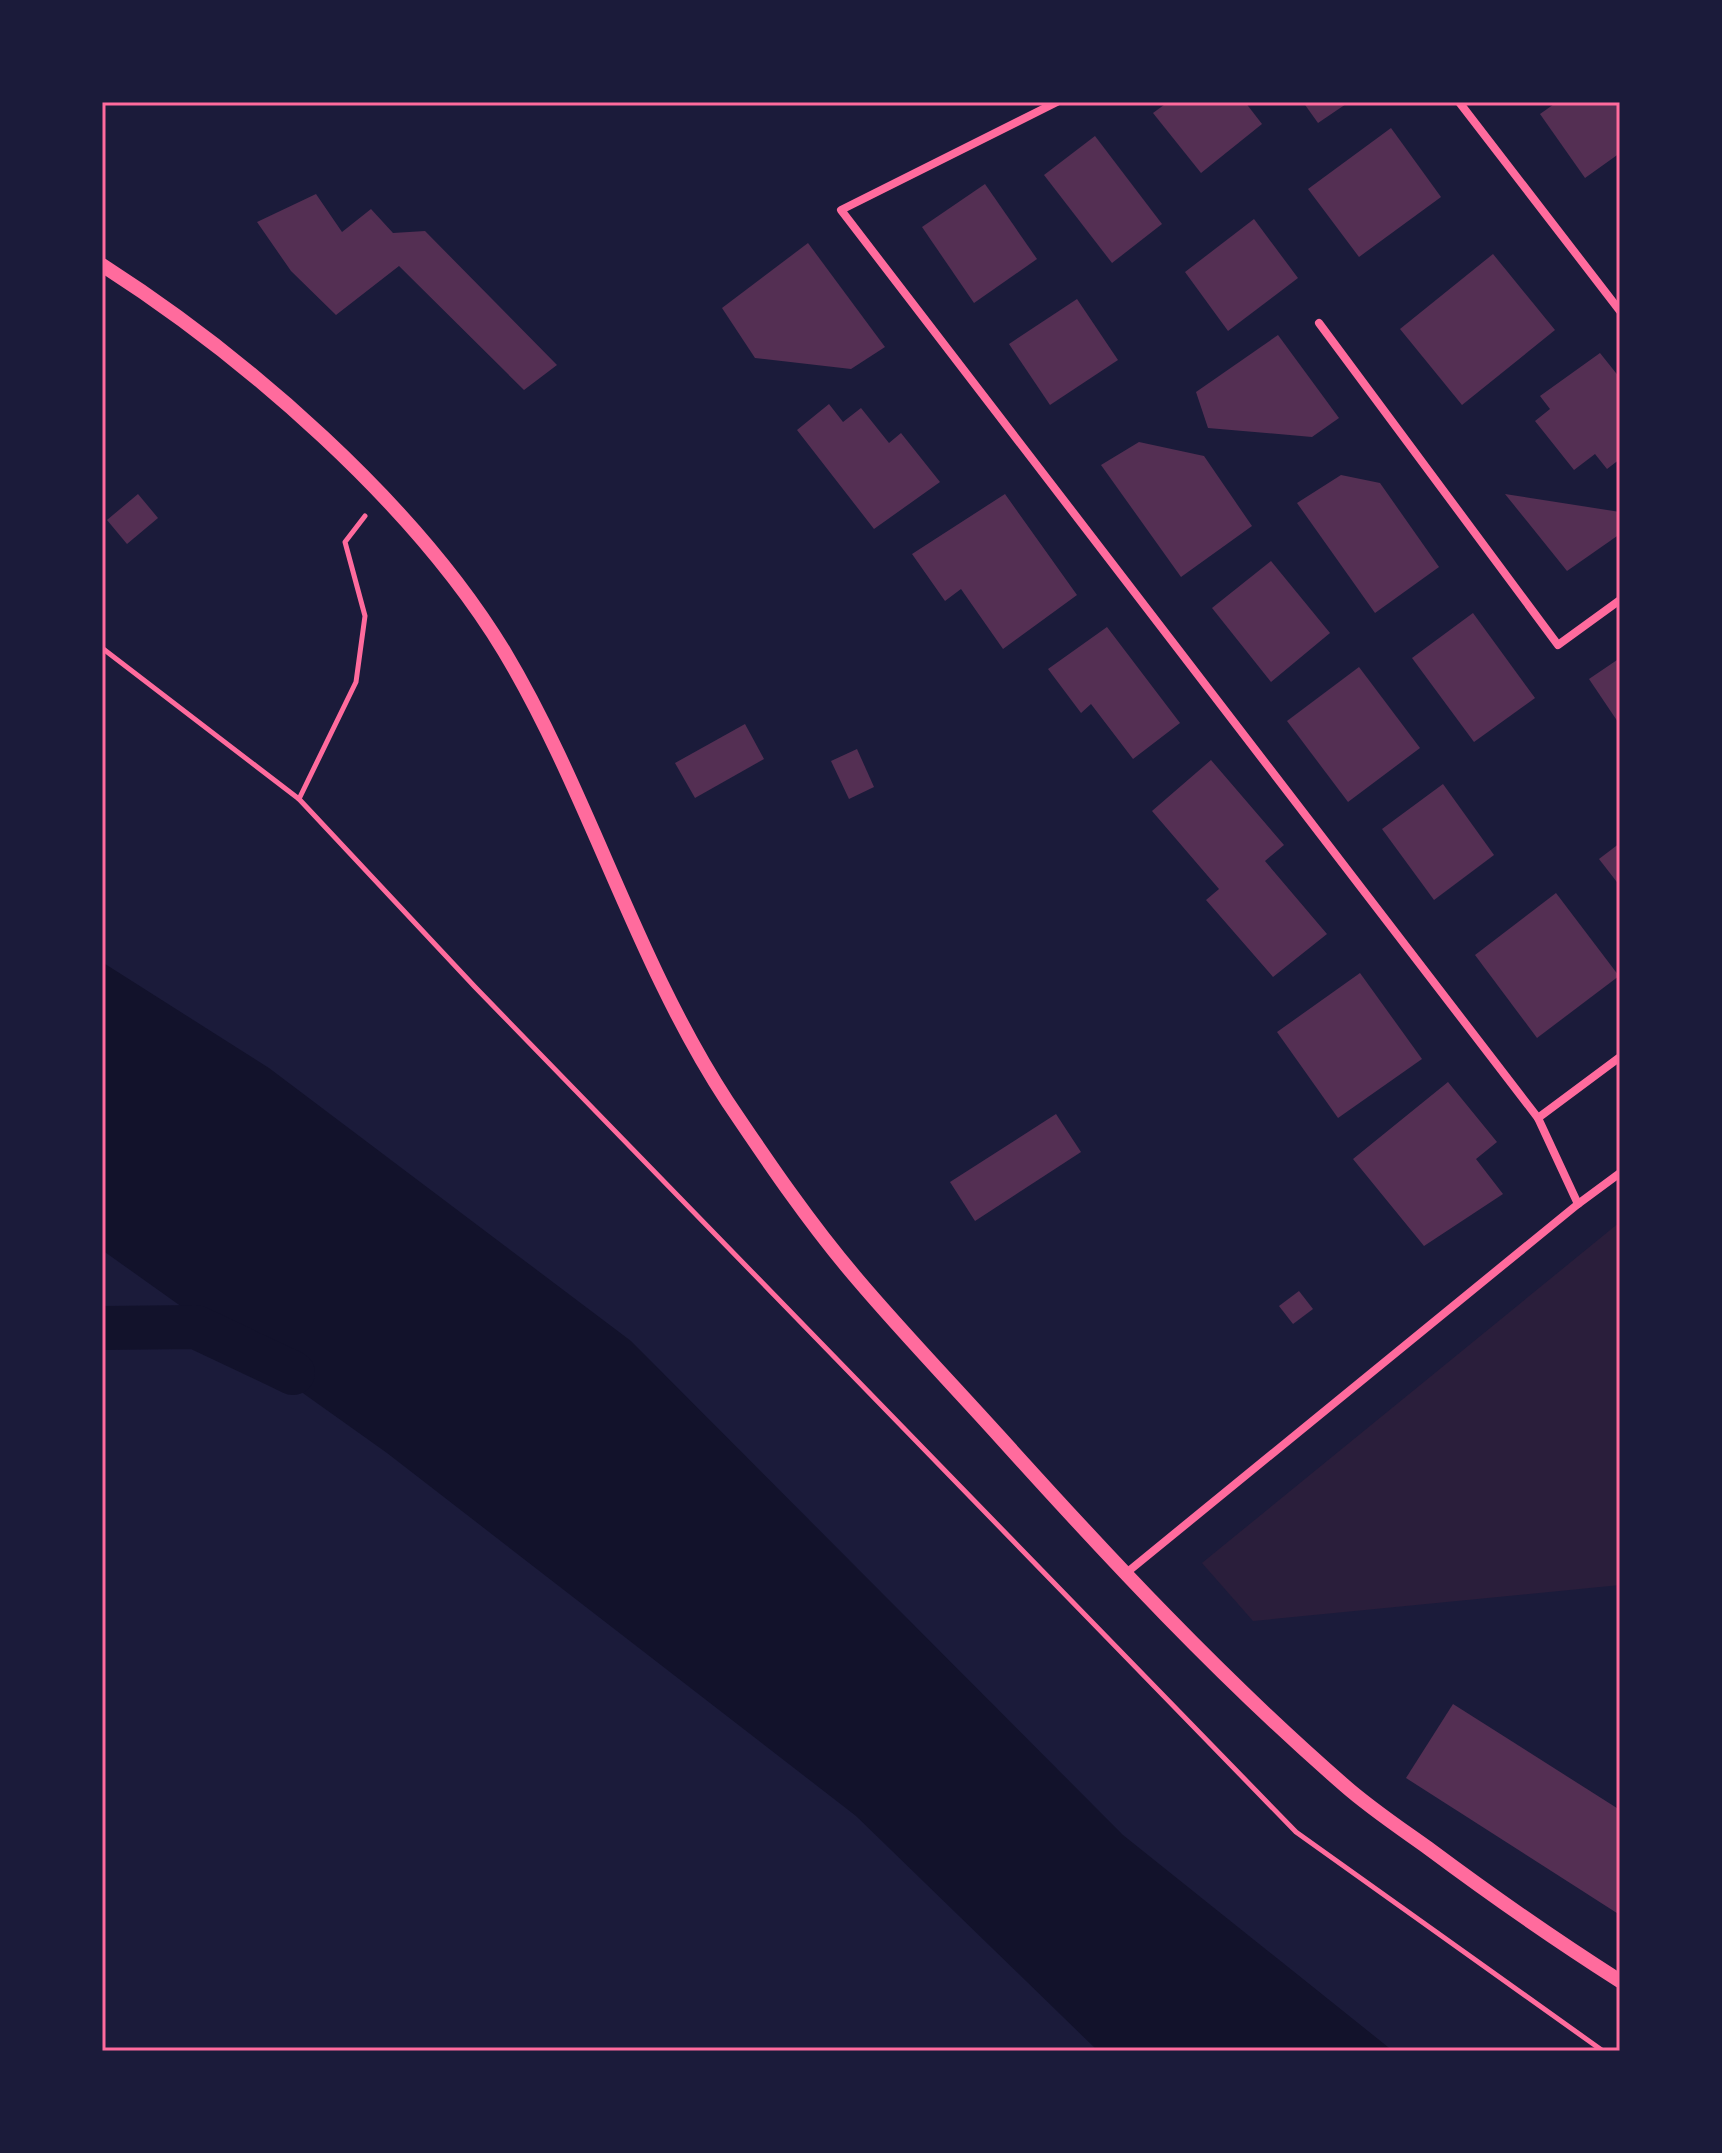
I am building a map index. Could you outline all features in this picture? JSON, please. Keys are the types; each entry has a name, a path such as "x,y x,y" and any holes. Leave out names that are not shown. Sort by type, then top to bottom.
{"street":[{"path":"1057,102 841,210 1538,1118 1578,1204"},
{"path":"1459,102 1620,311"},
{"path":"102,265 145,293 261,384 344,458 465,592 505,653 587,816 651,961 686,1031 723,1094 783,1183 856,1278 1124,1574 1210,1663 1349,1790 1528,1922 1620,1981"},
{"path":"1319,323 1558,645 1620,600"},
{"path":"1538,1118 1620,1057"},
{"path":"1124,1574 1620,1173"}],"path":[{"path":"299,799 356,682 365,616 345,542 380,496"},
{"path":"102,648 299,799 475,987 1296,1832 1603,2051"}],"shaded area":[{"path":"102,962 269,1068 631,1341 1123,1835 1393,2051 1098,2051 856,1816 387,1453 102,1250"},
{"path":"1620,1222 1620,1585 1253,1621 1202,1563"}],"building":[{"path":"1168,102 1245,102 1262,124 1201,173 1153,113"},
{"path":"1303,102 1349,102 1318,123"},
{"path":"1557,102 1620,102 1620,153 1585,178 1540,114"},
{"path":"1391,128 1441,197 1359,257 1308,189"},
{"path":"1095,136 1162,224 1112,263 1044,175"},
{"path":"985,184 1037,259 974,303 922,227"},
{"path":"316,194 342,232 371,209 393,233 425,231 557,365 524,390 399,266 336,315 291,271 257,222"},
{"path":"1254,219 1298,278 1228,331 1185,272"},
{"path":"808,243 885,347 851,369 755,358 722,308"},
{"path":"1493,254 1555,330 1462,405 1400,329"},
{"path":"1077,299 1118,360 1050,405 1009,344"},
{"path":"1278,335 1339,418 1312,437 1208,428 1196,392"},
{"path":"1600,353 1620,378 1620,459 1607,469 1595,454 1574,470 1535,421 1550,409 1540,396"},
{"path":"829,404 843,422 861,408 889,443 901,433 940,482 874,529 797,430"},
{"path":"1139,442 1204,456 1252,526 1181,577 1101,465"},
{"path":"1341,475 1380,483 1439,567 1375,613 1297,503"},
{"path":"138,494 158,518 127,544 107,520"},
{"path":"1005,494 1077,595 1003,649 961,589 945,601 912,554"},
{"path":"1505,494 1620,512 1620,534 1567,571"},
{"path":"1271,561 1330,633 1271,682 1212,608"},
{"path":"1473,613 1535,698 1474,742 1412,658"},
{"path":"1107,627 1180,723 1133,759 1091,704 1081,713 1048,669"},
{"path":"1620,658 1620,725 1589,679"},
{"path":"1359,667 1420,748 1348,802 1287,721"},
{"path":"745,724 764,759 695,798 675,763"},
{"path":"857,749 874,787 849,799 831,761"},
{"path":"1211,760 1284,845 1265,861 1327,934 1273,977 1206,900 1219,889 1152,811"},
{"path":"1443,784 1494,855 1434,900 1382,829"},
{"path":"1620,843 1620,886 1599,859"},
{"path":"1556,893 1619,976 1537,1038 1475,955"},
{"path":"1360,973 1422,1059 1338,1118 1277,1032"},
{"path":"1448,1082 1497,1142 1476,1159 1503,1194 1424,1246 1353,1159"},
{"path":"1056,1114 1081,1152 975,1221 950,1182"},
{"path":"1299,1291 1313,1309 1293,1324 1279,1306"},
{"path":"1453,1704 1620,1810 1620,1915 1406,1778"}],"waterway":[{"path":"102,1328 196,1327 293,1373"}]}
